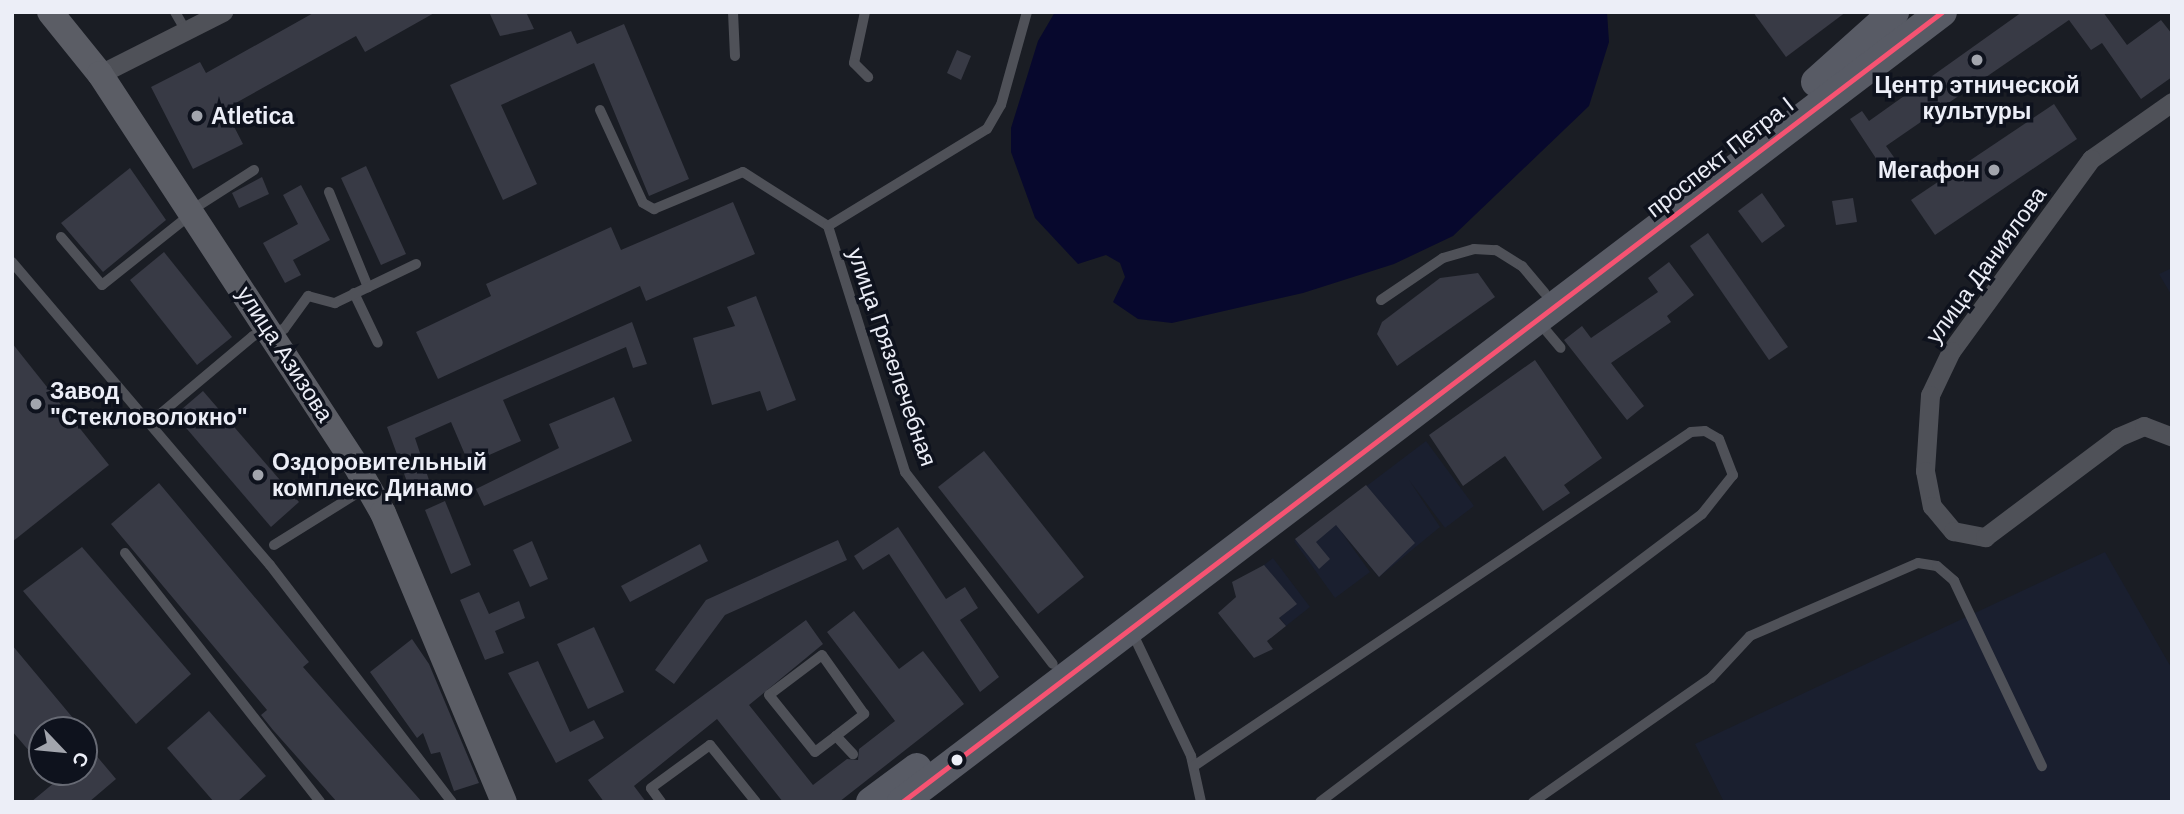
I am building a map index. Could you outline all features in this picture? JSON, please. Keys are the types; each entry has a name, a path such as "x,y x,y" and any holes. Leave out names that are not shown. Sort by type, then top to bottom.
{"main road":[{"name":"улица Азизова","path":"50,12 108,71"},
{"name":"улица Азизова","path":"68,12 395,510 522,802"},
{"name":"проспект Петра I","path":"884,794 1130,630 1832,70 1894,12"},
{"name":"проспект Петра I","path":"884,794 1053,664 1942,12"},
{"path":"1900,45 1951,12"},
{"name":"улица Азизова","path":"279,332 368,487 504,802"}],"street":[{"path":"108,71 185,29 223,12"},
{"name":"улица Даниялова","path":"2172,102 2091,159 1951,351 1930,395 1926,471 1932,506 1953,531 1985,537 2118,437 2144,426 2172,437"}],"lane":[{"path":"175,12 185,29"},
{"path":"733,12 734,55"},
{"path":"865,12 854,63 869,78"},
{"name":"улица Грязелечебная","path":"828,226 987,129 1001,105 1027,12"},
{"name":"улица Грязелечебная","path":"600,110 643,203 654,209 743,172 828,226 905,472 1053,664"},
{"path":"61,237 102,285 196,210 254,170"},
{"path":"329,192 368,287"},
{"path":"1381,300 1443,258 1474,248 1496,250 1522,265 1561,348"},
{"path":"12,262 270,565 452,802"},
{"path":"159,415 253,336 279,332 309,296 335,303 416,264"},
{"path":"354,293 378,343"},
{"path":"1194,766 1691,432 1705,431 1718,439 1732,474 1702,514 1320,802"},
{"path":"274,545 368,487"},
{"path":"125,553 320,802"},
{"path":"1533,802 1710,678 1750,636 1918,563 1937,566 1954,581 2042,766"},
{"path":"1130,630 1194,766 1201,802"},
{"path":"822,655 864,714 836,736 815,752 769,695 822,655"},
{"path":"836,736 853,754"},
{"path":"661,802 651,788 710,745 756,802"}],"shaded area":[{"path":"2172,268 2172,296 2159,274"},
{"path":"1426,441 1474,506 1445,528 1409,480 1440,527 1379,577 1342,533 1370,572 1335,598 1294,541"},
{"path":"2105,552 2172,669 2172,802 1724,802 1695,744"},
{"path":"1273,558 1310,607 1286,626 1248,577"}],"water":[{"path":"1055,12 1607,12 1609,42 1589,106 1453,236 1394,264 1303,293 1172,323 1138,319 1113,302 1125,277 1120,263 1106,255 1078,264 1035,218 1011,152 1011,128 1038,41"}],"building":[{"path":"315,12 436,12 365,52 356,36 225,109 243,144 193,169 151,87 200,62 206,73"},
{"path":"489,12 526,12 534,29 500,36"},
{"path":"1753,12 1846,12 1786,57"},
{"path":"2022,12 2103,12 2127,45 2161,20 2172,34 2172,77 2141,99 2102,43 2091,50 2069,20 1886,146 1898,163 1885,172 1850,119 1862,111 1869,121"},
{"path":"624,24 689,179 649,196 594,63 501,105 537,184 503,200 450,85 571,31 577,44"},
{"path":"957,50 971,56 961,80 947,73"},
{"name":"Мегафон","path":"2054,104 2077,139 1935,235 1911,200"},
{"path":"366,166 406,254 381,265 341,178"},
{"path":"130,168 166,220 103,272 61,223"},
{"path":"262,177 269,194 239,208 232,193"},
{"path":"301,185 330,240 293,260 301,275 285,283 263,243 298,224 283,195"},
{"path":"1762,193 1785,226 1762,243 1738,211"},
{"path":"1853,198 1857,222 1836,225 1832,201"},
{"path":"733,202 755,254 646,301 640,286 438,379 416,332 491,296 486,284 611,227 621,250"},
{"path":"1708,233 1788,347 1769,360 1690,246"},
{"path":"164,252 232,337 197,365 130,280"},
{"path":"1669,262 1694,295 1667,316 1671,322 1611,363 1644,406 1627,420 1564,340 1582,326 1591,338 1658,292 1648,278"},
{"path":"1478,273 1495,297 1397,366 1377,334 1382,322 1440,278"},
{"path":"756,296 796,400 767,411 760,391 712,405 693,338 735,326 727,307"},
{"path":"632,322 647,364 633,368 626,347 503,400 521,441 469,464 451,422 415,438 430,483 410,490 387,427"},
{"name":"Завод \"Стекловолокно\"","path":"12,343 109,465 12,542"},
{"path":"1535,360 1602,458 1564,485 1570,493 1543,511 1505,456 1463,486 1429,435"},
{"path":"203,391 299,502 271,527 175,415"},
{"path":"614,397 632,441 484,506 476,489 559,448 549,424"},
{"path":"984,451 1084,577 1038,614 938,487"},
{"path":"159,483 309,662 303,667 422,802 337,802 273,730 261,715 267,710 111,524"},
{"path":"1366,485 1415,543 1379,577 1336,525 1316,542 1330,559 1319,569 1295,539"},
{"path":"445,501 471,565 451,574 425,510"},
{"path":"898,527 946,599 965,587 978,608 960,620 999,677 980,692 889,554 863,570 854,556"},
{"path":"838,540 847,560 725,615 674,684 655,670 706,600"},
{"path":"532,541 548,579 530,587 513,550"},
{"path":"700,544 708,561 630,602 621,586"},
{"path":"82,547 191,674 136,724 23,591"},
{"path":"1264,565 1297,604 1279,618 1286,626 1267,641 1273,649 1254,658 1218,613 1236,597 1232,582"},
{"path":"479,592 489,614 519,601 525,618 495,631 504,653 485,660 460,600"},
{"path":"854,611 899,669 923,651 964,704 839,802 783,802 717,719 634,786 646,802 604,802 588,780 806,620 823,644 749,705 813,785 847,759 858,760 859,749 895,721 827,632"},
{"path":"594,627 624,692 588,709 557,644"},
{"path":"412,639 429,664 479,783 454,791 440,752 431,754 423,733 417,738 370,672"},
{"path":"12,645 71,716 28,716 28,750 12,731"},
{"path":"538,661 570,732 594,720 604,738 556,763 508,673"},
{"path":"209,711 266,776 237,802 214,802 167,748"},
{"path":"98,758 116,779 89,802 31,802 50,786 98,786"}],"transit line":[{"path":"902,802 1942,12"}],"place":[{"name":"Центр этнической культуры","path":"1977,60"},
{"name":"Atletica","path":"197,116"},
{"name":"Мегафон","path":"1994,170"},
{"name":"Завод \"Стекловолокно\"","path":"36,404"},
{"name":"Оздоровительный комплекс Динамо","path":"258,475"}]}
